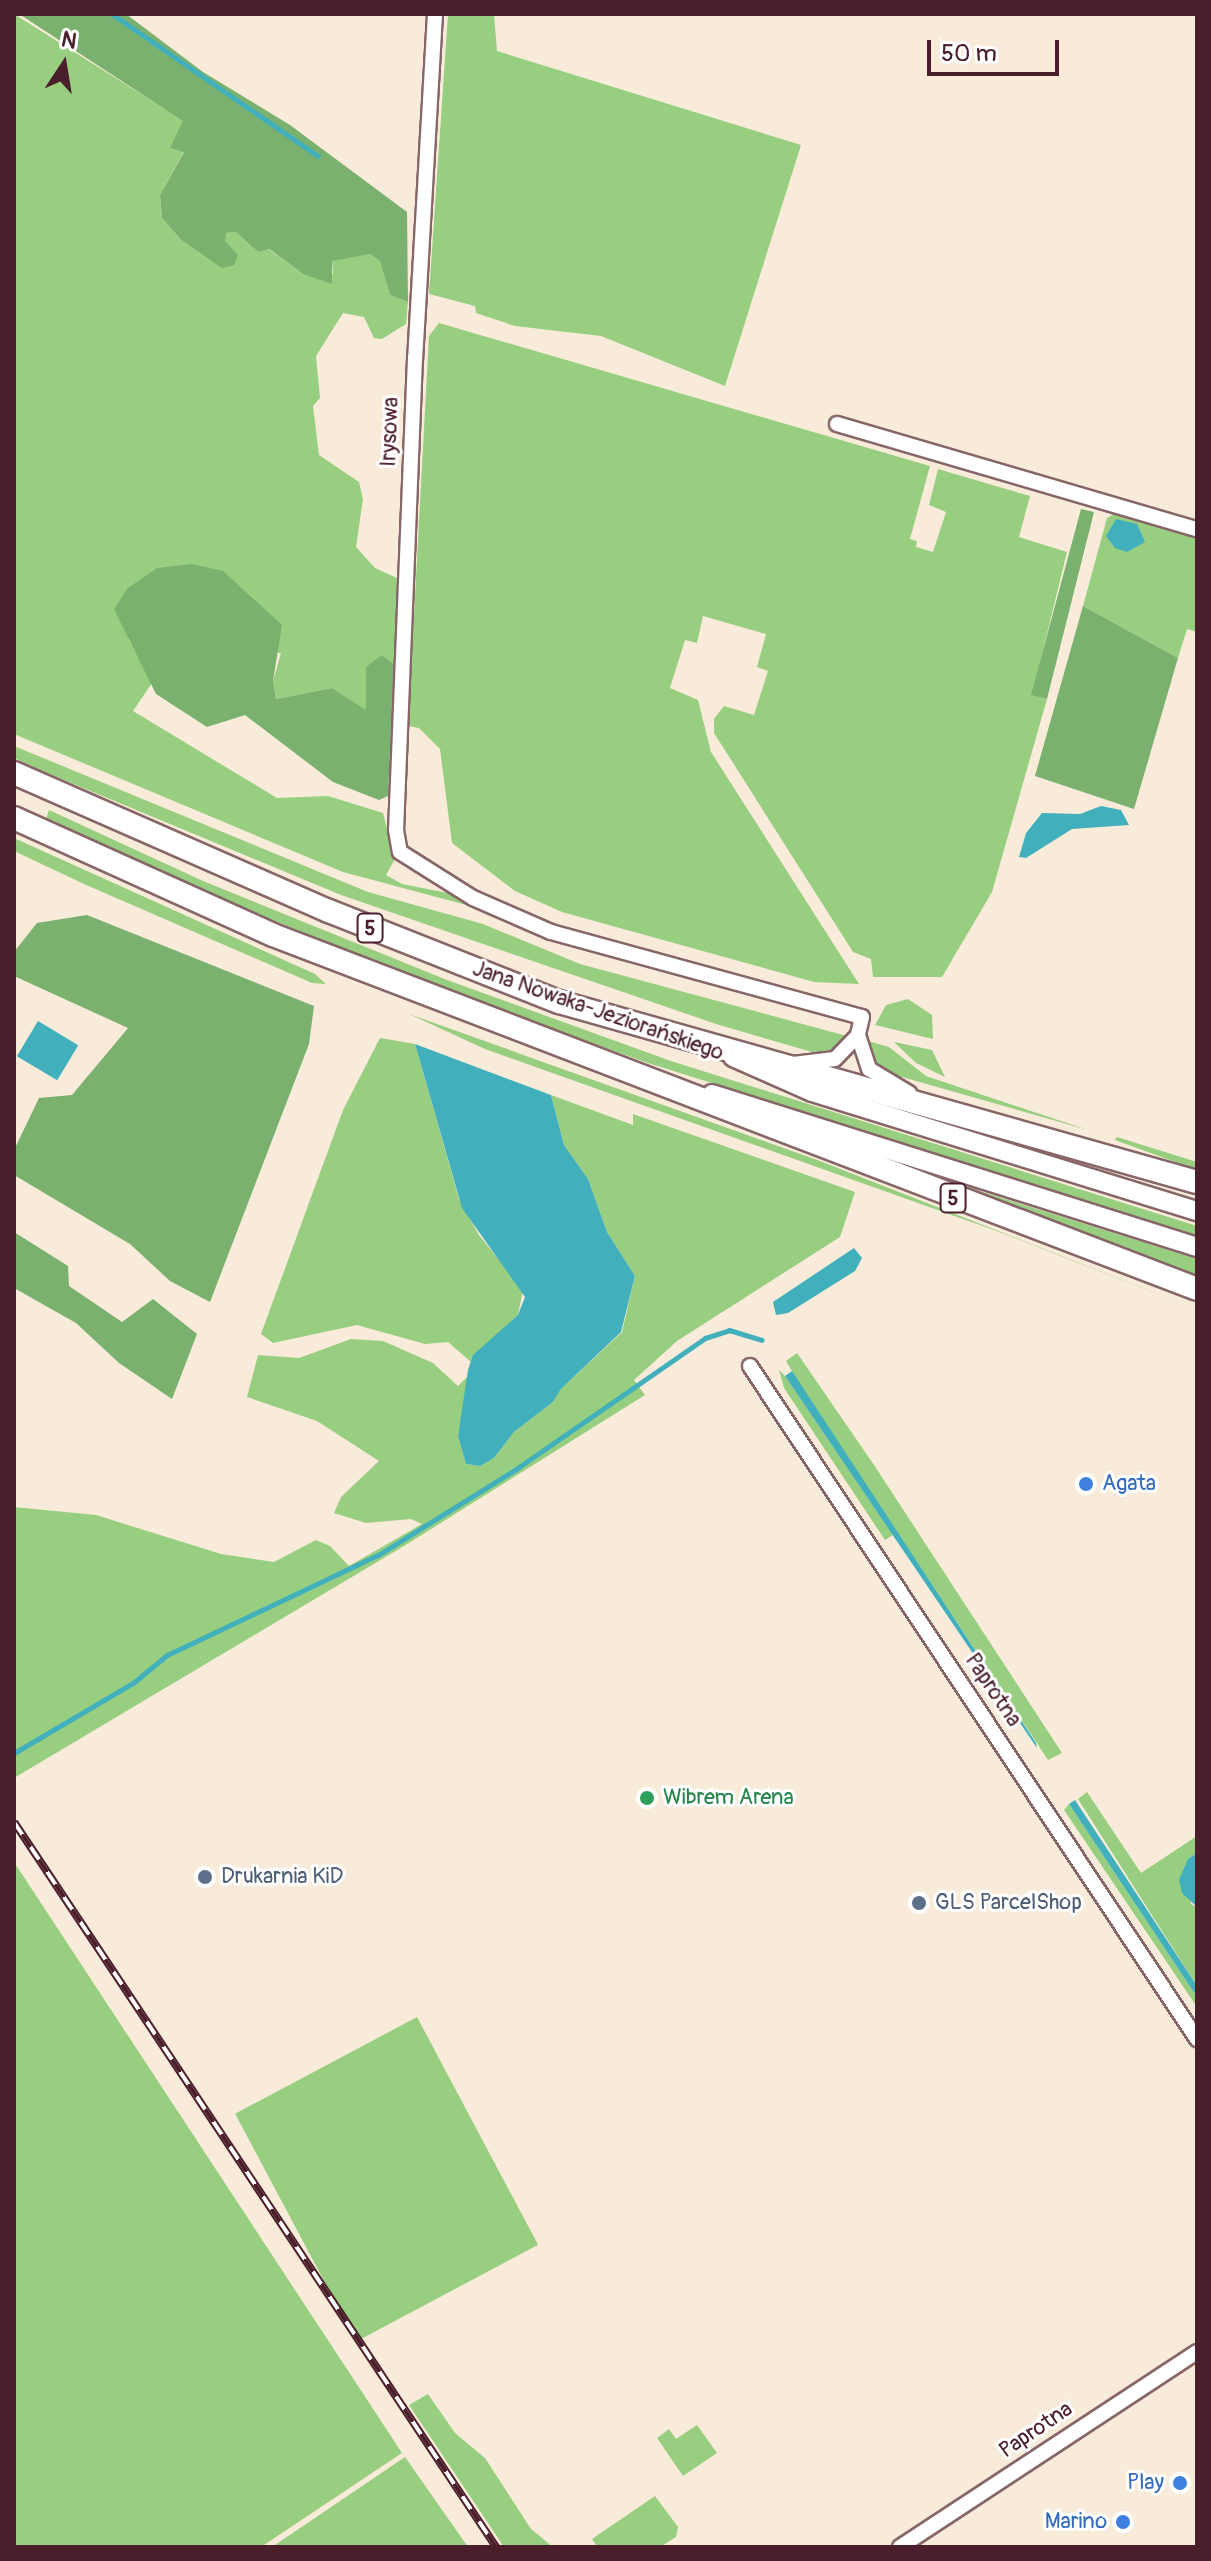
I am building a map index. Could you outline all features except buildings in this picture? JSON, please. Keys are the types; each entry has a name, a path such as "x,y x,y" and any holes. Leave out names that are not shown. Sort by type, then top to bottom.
{"main road":[{"name":"Jana Nowaka-Jeziorańskiego","path":"14,773 445,958 559,1002 710,1045"},
{"name":"Jana Nowaka-Jeziorańskiego","path":"14,818 273,935 660,1080"},
{"name":"5","path":"710,1045 925,1102 1197,1182"},
{"name":"5","path":"660,1080 887,1173 1197,1289"}],"street":[{"name":"Irysowa","path":"435,14 415,374 396,830 400,852 494,908 591,946 862,1017 858,1035"},
{"path":"837,424 1197,529"},
{"path":"785,1064 835,1059 858,1035 869,1069 925,1102"},
{"name":"Jana Nowaka-Jeziorańskiego","path":"710,1045 812,1092 1197,1211"},
{"name":"Jana Nowaka-Jeziorańskiego","path":"660,1080 769,1109 1197,1247"},
{"name":"Paprotna","path":"750,1366 1197,2039"},
{"name":"Paprotna","path":"900,2547 1197,2352"}],"green space":[{"path":"14,14 184,121 171,148 184,151 160,195 162,218 181,240 206,257 226,233 236,232 258,252 268,249 303,274 333,274 332,261 340,256 370,254 380,260 390,295 408,302 406,324 382,339 374,338 364,317 343,313 316,356 320,398 313,406 319,455 359,482 363,499 356,547 375,568 399,579 394,664 382,655 367,711 332,688 276,699 273,681 281,653 128,638 152,683 133,711 277,798 328,796 383,813 395,859 386,875 402,884 453,894 485,910 343,872 14,734"},
{"path":"19,14 126,14 203,72 290,125 407,212 408,302 390,295 380,261 370,254 332,261 332,284 303,274 269,249 258,252 236,232 226,233 225,241 238,255 234,265 222,268 181,240 162,218 160,195 184,152 170,148 183,121"},
{"path":"448,14 494,14 497,51 801,145 725,386 601,336 515,326 476,313 475,306 429,294"},
{"path":"439,323 930,466 910,539 917,541 916,547 933,552 946,512 929,505 938,469 1030,496 1019,537 1067,552 1032,695 1047,699 992,892 942,977 873,977 871,959 853,952 714,733 714,719 724,706 754,715 768,671 757,667 766,634 703,616 697,643 685,640 670,688 698,700 711,752 859,984 814,982 562,912 515,891 452,843 440,749 419,728 408,726 429,336"},
{"path":"1081,509 1094,512 1047,699 1031,695"},
{"path":"1117,512 1197,535 1197,632 1187,629 1178,658 1083,606 1107,518"},
{"path":"192,564 223,571 282,625 273,681 276,699 332,688 366,710 366,667 382,655 394,664 388,796 379,800 333,782 245,715 207,727 156,694 114,609 128,588 157,568"},
{"path":"1083,606 1178,658 1134,809 1035,776"},
{"path":"14,746 368,892 483,924 580,964 847,1036 835,1053 822,1055 716,1024 341,895 40,770 14,758"},
{"path":"49,810 203,881 447,980 671,1061 1197,1226 1197,1236 648,1063 441,989 197,889 46,819"},
{"path":"14,838 315,974 326,984 312,983 84,884 14,851"},
{"path":"87,915 314,1006 309,1044 210,1302 170,1281 130,1244 14,1175 14,1150 39,1098 72,1095 128,1028 14,976 14,952 37,923"},
{"path":"908,999 932,1015 933,1039 875,1025 886,1005"},
{"path":"409,1014 820,1161 1197,1309 994,1230 485,1049"},
{"path":"380,1038 415,1044 459,1199 479,1235 523,1290 518,1315 471,1362 448,1342 425,1344 357,1325 273,1343 261,1334 343,1110"},
{"path":"868,1041 889,1047 926,1076 1088,1130 881,1071 869,1058"},
{"path":"894,1042 932,1050 945,1077 916,1063"},
{"path":"551,1095 633,1125 633,1114 855,1192 840,1237 677,1341 634,1380 645,1395 404,1546 14,1778 14,1507 96,1515 221,1554 274,1562 316,1540 330,1546 349,1566 422,1524 411,1519 366,1523 334,1513 341,1497 379,1461 317,1421 247,1397 258,1355 299,1358 351,1339 383,1341 433,1363 458,1386 469,1375 458,1436 466,1464 480,1466 494,1458 514,1432 553,1402 561,1389 622,1332 635,1276 607,1232 588,1179 564,1145"},
{"path":"1117,1137 1197,1162 1197,1170 1115,1140"},
{"path":"928,1175 1197,1259 1197,1275 1137,1257"},
{"path":"14,1232 68,1266 69,1286 122,1322 153,1299 197,1334 172,1399 119,1363 76,1323 14,1288"},
{"path":"797,1353 1062,1753 1048,1760 802,1388 786,1361"},
{"path":"779,1370 893,1535 885,1540 784,1388"},
{"path":"1087,1792 1141,1873 1197,1836 1197,1853 1188,1859 1191,1904 1197,1907 1197,1986 1078,1799"},
{"path":"1069,1804 1197,1997 1197,2007 1064,1810"},
{"path":"14,1862 402,2453 261,2547 14,2547"},
{"path":"417,2017 538,2245 356,2342 235,2114"},
{"path":"428,2394 455,2433 485,2458 531,2529 553,2547 504,2547 409,2405"},
{"path":"697,2425 717,2453 683,2476 657,2438 669,2429 676,2439"},
{"path":"405,2457 468,2547 272,2547"},
{"path":"655,2496 678,2527 676,2537 660,2547 597,2547 592,2539"}],"water":[{"path":"1116,519 1137,524 1145,542 1127,552 1115,548 1106,536"},
{"path":"1101,806 1121,810 1129,825 1072,829 1026,858 1019,857 1026,833 1042,813 1080,814"},
{"path":"38,1021 78,1045 57,1080 17,1056"},
{"path":"415,1044 551,1095 564,1145 588,1179 607,1232 635,1276 621,1332 561,1389 553,1402 514,1432 494,1458 480,1466 466,1464 458,1436 468,1370 473,1355 518,1315 525,1297 462,1208"},
{"path":"854,1248 862,1258 855,1271 788,1313 776,1315 773,1302"},
{"path":"792,1371 1036,1743 1037,1748 785,1376"},
{"path":"1075,1800 1197,1986 1197,1997 1069,1804"},
{"path":"1197,1853 1197,1907 1182,1893 1179,1880 1188,1859"}],"waterway":[{"path":"112,14 318,156"},
{"path":"14,1753 133,1683 167,1655 378,1555 516,1469 705,1338 729,1330 761,1340"}],"railway":[{"path":"14,1822 496,2547"}],"place":[{"name":"Agata","path":"1086,1484"},
{"name":"Wibrem Arena","path":"647,1798"},
{"name":"Drukarnia KiD","path":"205,1877"},
{"name":"GLS ParcelShop","path":"919,1903"},
{"name":"Play","path":"1180,2483"},
{"name":"Marino","path":"1123,2522"}]}
